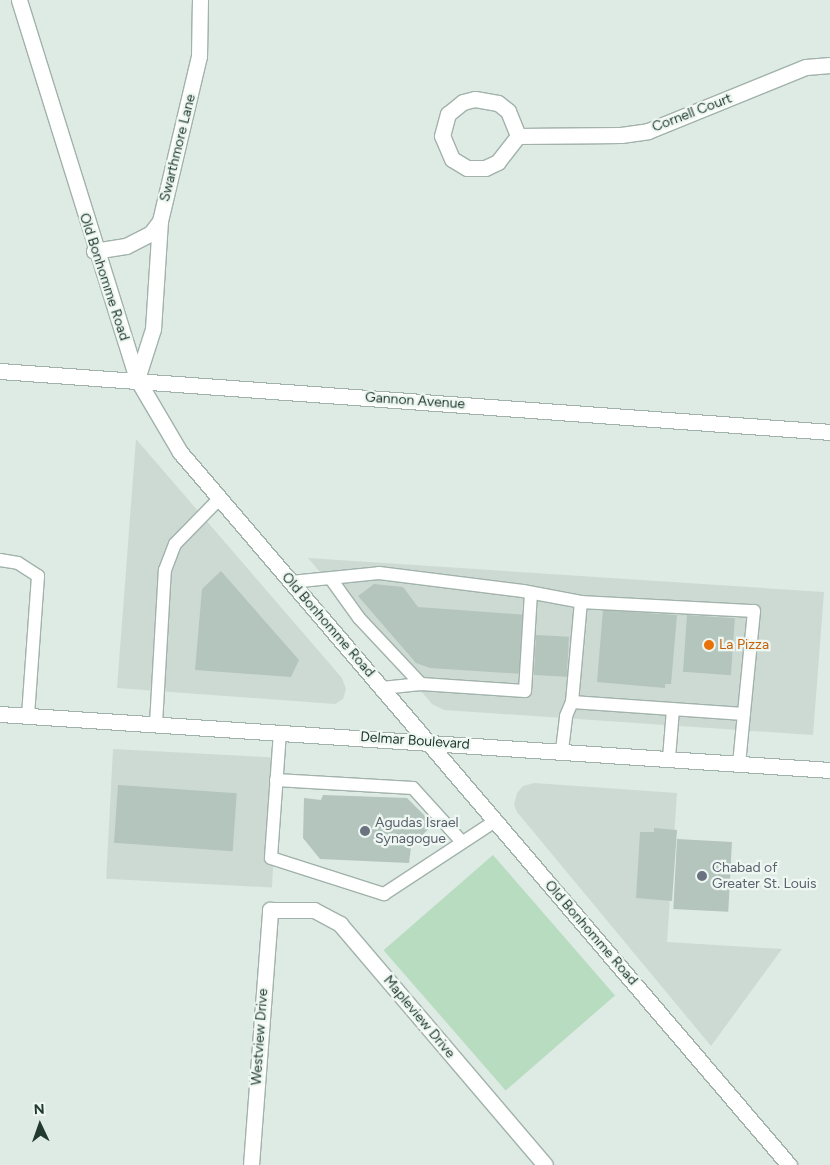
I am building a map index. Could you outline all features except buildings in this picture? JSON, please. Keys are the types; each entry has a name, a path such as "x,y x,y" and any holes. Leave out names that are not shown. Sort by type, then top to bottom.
{"street":[{"name":"Old Bonhomme Road","path":"19,0 94,251 137,379 180,452 789,1165"},
{"name":"Swarthmore Lane","path":"94,251 126,246 151,232 160,221 199,56 202,24 200,0"},
{"name":"Cornell Court","path":"518,136 621,135 648,131 806,67 830,65"},
{"path":"475,99 498,103 508,111 518,136 498,162 485,168 467,168 452,159 442,136 448,114 463,102 475,99"},
{"path":"137,379 153,329 160,221"},
{"name":"Gannon Avenue","path":"0,371 137,379 830,432"},
{"name":"Delmar Boulevard","path":"0,714 562,750 830,770"},
{"name":"Westview Drive","path":"251,1165 270,910"},
{"name":"Mapleview Drive","path":"270,910 314,910 340,924 545,1165"}],"lane":[{"path":"156,724 165,570 175,544 220,498"},
{"path":"0,560 18,563 38,576 28,716"},
{"path":"291,582 379,573 581,602 754,611 739,764"},
{"path":"331,579 359,618 422,684"},
{"path":"382,688 422,684 524,691 531,594"},
{"path":"562,750 566,716 572,702 581,602"},
{"path":"572,702 744,714"},
{"path":"669,758 673,710"},
{"path":"280,732 270,858 384,894 495,821"},
{"path":"276,780 413,788 462,842"}],"shaded area":[{"path":"136,439 342,678 346,689 343,699 335,704 117,688"},
{"path":"308,558 824,592 813,735 444,710 432,704"},
{"path":"113,749 279,758 272,888 106,879"},
{"path":"534,783 677,793 667,942 782,949 711,1046 517,812 514,805 517,793 523,786"}],"green space":[{"path":"493,855 615,995 506,1091 384,950"}],"place":[{"name":"La Pizza","path":"709,645"},
{"name":"Agudas Israel Synagogue","path":"365,831"},
{"name":"Chabad of Greater St. Louis","path":"702,876"}]}
